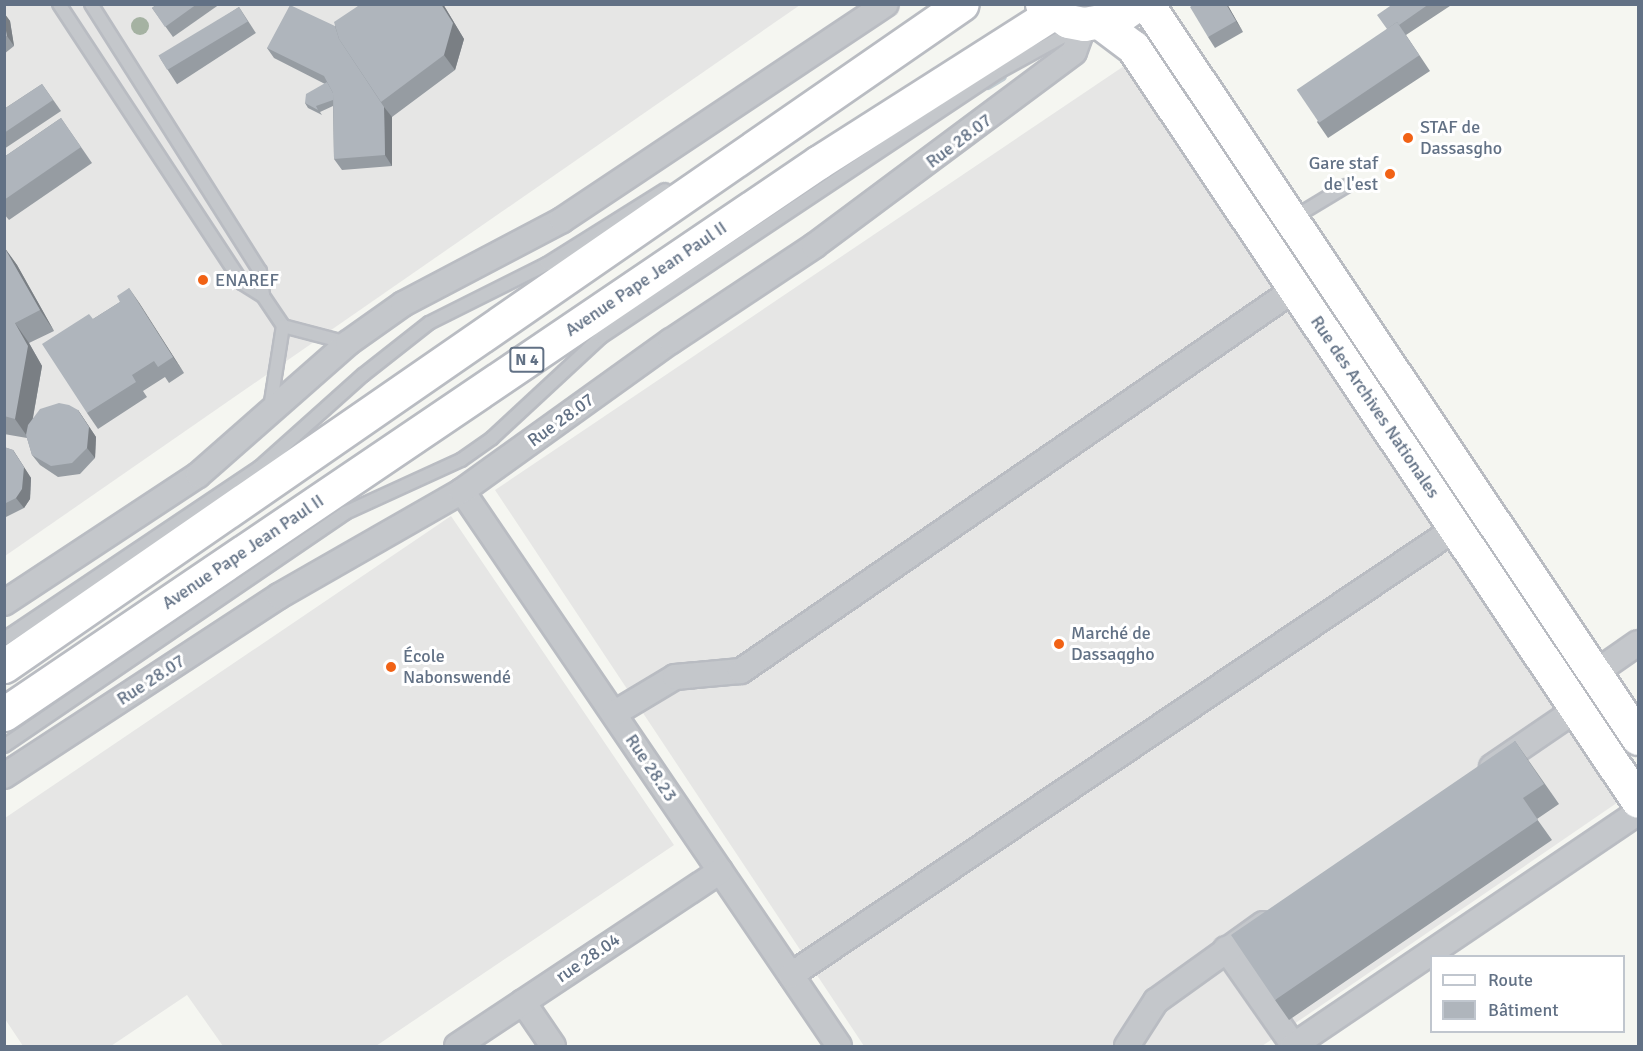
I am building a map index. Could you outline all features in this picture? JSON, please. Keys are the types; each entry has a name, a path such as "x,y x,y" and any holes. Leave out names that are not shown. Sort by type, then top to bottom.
{"main road":[{"name":"N 4","path":"4,666 962,4"},
{"path":"1093,24 1128,12 1137,4"},
{"name":"Rue des Archives Nationales","path":"1147,4 1638,738"},
{"name":"Avenue Pape Jean Paul II","path":"4,714 809,168 1048,9 1093,24"},
{"name":"Rue des Archives Nationales","path":"1093,24 1133,47 1638,801"}],"street":[{"path":"4,603 198,475 268,417 348,343 403,304 562,220 886,4"},
{"name":"Rue 28.07","path":"4,776 279,596 462,491 671,341 904,183 1074,52 1093,24"},
{"path":"615,713 675,677 741,671 1295,289"},
{"name":"Rue 28.23","path":"462,491 615,713 839,1047"},
{"path":"791,975 1456,528"},
{"path":"1594,673 1638,643"},
{"path":"1470,782 1577,709"},
{"path":"1226,949 1293,1046 1638,813"},
{"name":"rue 28.04","path":"457,1047 720,871"},
{"path":"1127,1047 1156,1001 1285,909"},
{"path":"523,1002 553,1047"}],"lane":[{"path":"60,4 242,283 262,296 283,326 348,343"},
{"path":"91,4 260,271 262,296"},
{"path":"759,127 940,4"},
{"path":"4,746 345,513 461,460 492,438 601,338 1000,71 1093,24"},
{"path":"4,639 260,467 363,375 429,323 547,264 681,180"},
{"path":"1290,220 1346,186"},
{"path":"268,417 283,326"}],"shaded area":[{"name":"ENAREF","path":"5,5 800,5 5,556"},
{"name":"Marché de Dassaqgho","path":"1130,62 1624,798 1262,1046 864,1046 495,490"},
{"name":"École Nabonswendé","path":"451,516 674,845 376,1046 223,1046 187,995 111,1046 23,1046 5,1019 5,818"}],"building":[{"path":"157,4 197,4 165,27 152,8"},
{"path":"361,4 441,4 453,23 444,55 381,102 339,39 334,22"},
{"path":"1194,4 1226,4 1236,21 1208,37 1190,7"},
{"path":"1393,4 1429,4 1399,25 1397,22 1387,29 1377,15"},
{"path":"290,5 335,26 339,39 384,107 385,155 334,159 333,93 324,76 267,48"},
{"path":"239,7 248,22 167,70 158,55"},
{"path":"4,21 7,36 4,37"},
{"path":"1397,22 1419,55 1319,123 1297,90"},
{"path":"327,82 333,93 333,100 316,106 318,110 305,103 306,94"},
{"path":"42,84 53,100 4,133 4,109"},
{"path":"61,118 81,147 4,200 4,157"},
{"path":"4,247 40,310 15,323 28,346 15,419 4,416"},
{"path":"129,288 173,357 158,367 154,361 132,375 136,382 87,413 42,344 89,314 93,319 120,302 117,296"},
{"path":"59,403 78,410 89,427 87,448 72,463 51,466 32,455 26,435 28,425 40,409"},
{"path":"4,447 13,450 24,467 22,489 16,498 4,504"},
{"path":"1515,741 1544,784 1523,798 1538,820 1275,1000 1231,935"}],"waterway":[{"path":"988,86 1003,77"},
{"path":"684,273 721,250"}],"place":[{"name":"STAF de Dassasgho","path":"1408,138"},
{"name":"Gare staf de l'est","path":"1390,174"},
{"name":"ENAREF","path":"203,280"},
{"name":"Marché de Dassaqgho","path":"1059,644"},
{"name":"École Nabonswendé","path":"391,667"}]}
